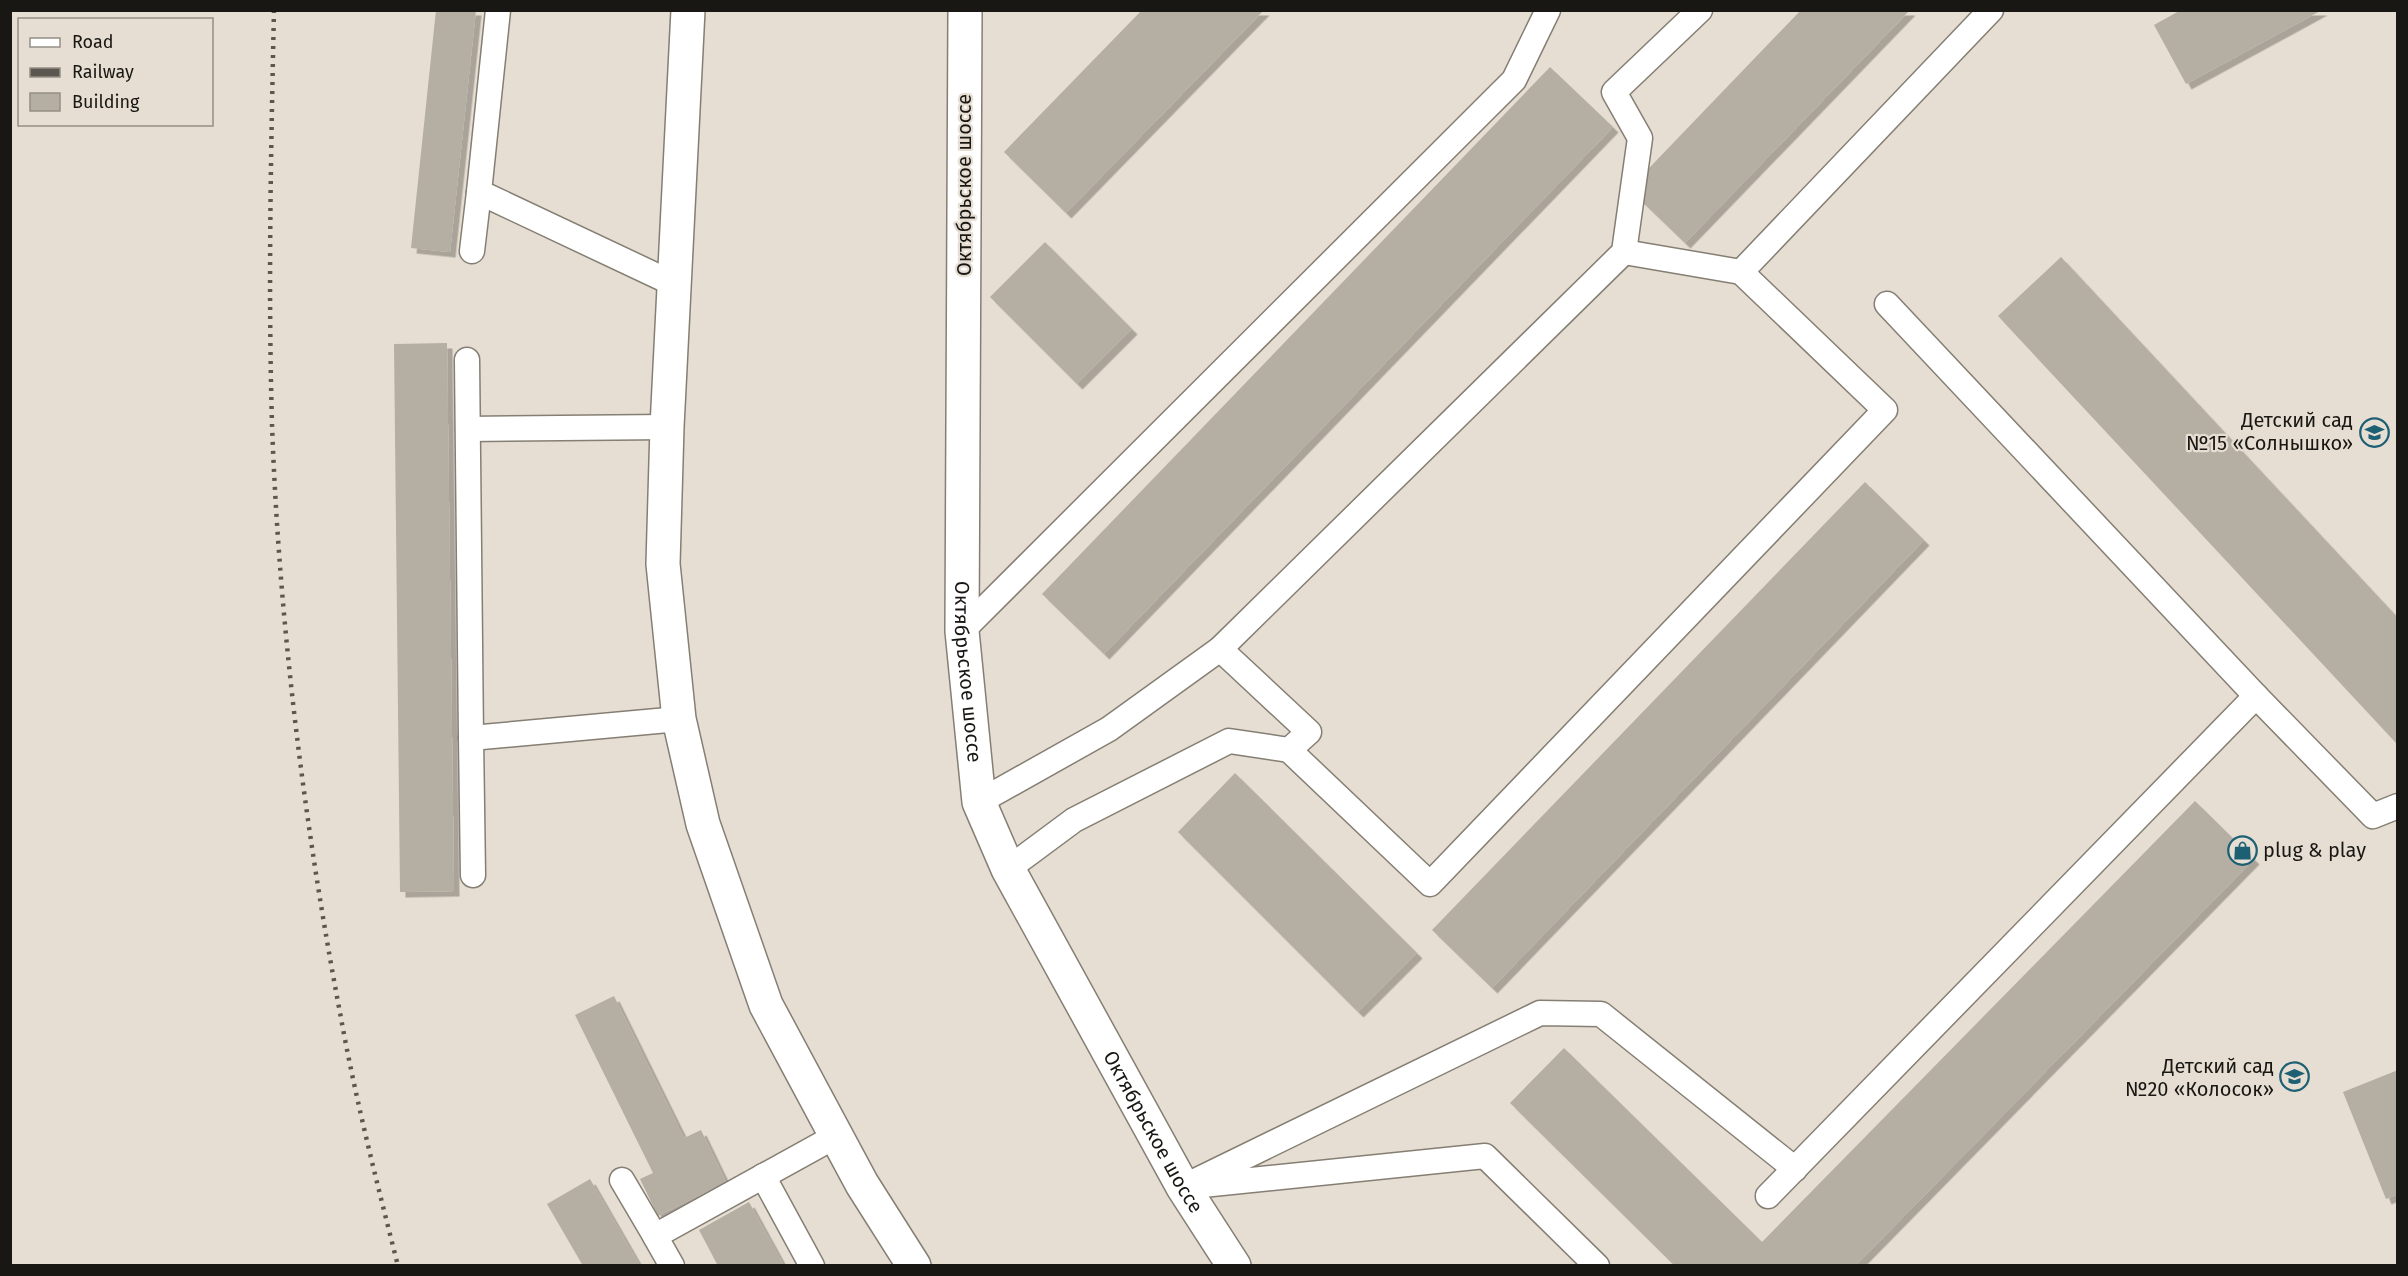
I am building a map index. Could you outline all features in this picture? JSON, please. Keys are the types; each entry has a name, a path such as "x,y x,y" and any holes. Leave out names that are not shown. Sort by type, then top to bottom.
{"street":[{"path":"688,10 667,427 663,564 679,719 702,824 766,1005 862,1184 914,1266"},
{"name":"Октябрьское шоссе","path":"965,10 962,631 979,802 1008,869 1183,1187 1234,1266"}],"lane":[{"path":"472,251 498,10"},
{"path":"962,631 1514,80 1548,10"},
{"path":"1741,272 1991,10"},
{"path":"979,802 1109,729 1220,649 1624,252 1640,138 1614,92 1696,12"},
{"path":"479,192 674,284"},
{"path":"1008,869 1074,820 1229,741 1289,750 1430,884 1885,410 1741,272 1624,252"},
{"path":"1887,304 2256,696 2373,816 2397,806"},
{"path":"467,360 473,874"},
{"path":"468,429 667,427"},
{"path":"1220,649 1309,732 1289,750"},
{"path":"1768,1196 2256,696"},
{"path":"471,738 679,719"},
{"path":"1183,1187 1540,1013 1601,1014 1795,1169"},
{"path":"654,1236 836,1136"},
{"path":"1183,1187 1485,1156 1597,1266"},
{"path":"763,1176 812,1266"},
{"path":"622,1180 672,1266"}],"building":[{"path":"436,10 476,10 450,252 411,248"},
{"path":"1142,10 1264,10 1066,213 1004,152"},
{"path":"1801,10 1910,10 1685,243 1629,189"},
{"path":"2181,10 2322,10 2186,84 2154,25"},
{"path":"1550,67 1613,127 1104,654 1042,594"},
{"path":"1045,242 1132,329 1077,384 990,297"},
{"path":"2061,257 2398,618 2398,745 1998,316"},
{"path":"447,343 454,891 400,892 394,344"},
{"path":"1865,482 1924,540 1492,988 1432,930"},
{"path":"1235,773 1417,953 1358,1012 1178,832"},
{"path":"2195,801 2254,859 1855,1266 1786,1266 1783,1263 1781,1266 1675,1266 1510,1103 1564,1048 1762,1242"},
{"path":"614,996 684,1138 701,1130 726,1182 658,1216 640,1179 653,1173 575,1015"},
{"path":"2398,1070 2398,1194 2386,1199 2343,1092"},
{"path":"590,1179 640,1266 583,1266 547,1204"},
{"path":"749,1202 784,1266 718,1266 699,1230"}],"railway":[{"path":"274,10 270,217 272,424 275,498 287,647 305,797 341,1018 353,1080 398,1266"}],"place":[{"name":"Детский сад №15 «Солнышко»","path":"2374,432"},
{"name":"plug & play","path":"2242,850"},
{"name":"Детский сад №20 «Колосок»","path":"2295,1077"}]}
